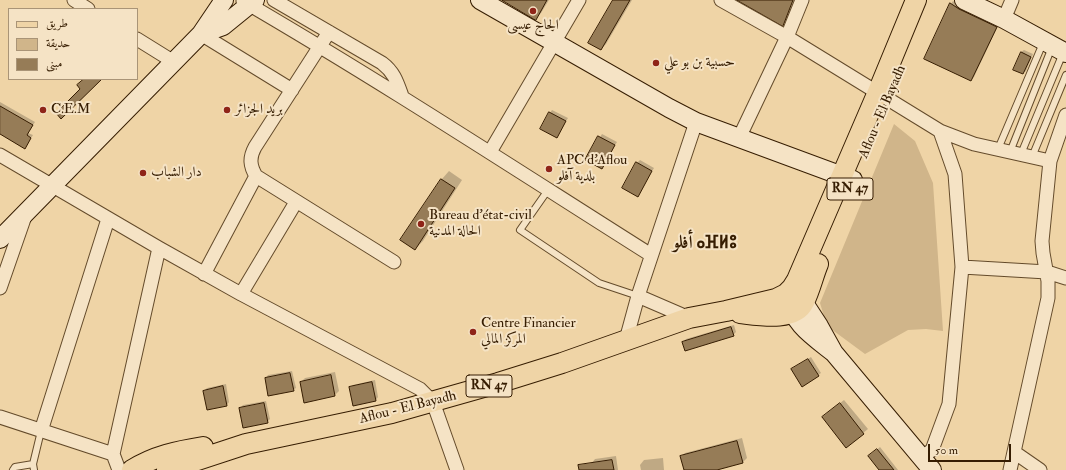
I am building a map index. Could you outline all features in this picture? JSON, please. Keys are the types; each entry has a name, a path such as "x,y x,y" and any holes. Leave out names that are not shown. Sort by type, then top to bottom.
{"main road":[{"name":"Aflou - El Bayadh","path":"884,96 916,0"},
{"name":"Aflou - El Bayadh","path":"167,470 246,444 433,402 512,379 690,318 776,299 794,303 792,288 847,178 930,0"},
{"name":"Aflou - El Bayadh","path":"132,470 154,458 172,452 225,444 246,444"}],"street":[{"path":"74,0 86,8"},
{"path":"0,239 201,34 224,0"},
{"path":"274,0 386,66 396,78 402,96"},
{"path":"480,0 696,122 847,178"},
{"path":"490,152 579,0"},
{"path":"739,138 787,37 802,0"},
{"path":"964,0 1004,19 1056,48"},
{"path":"1004,19 1012,0"},
{"path":"201,34 223,26 248,1 402,96 651,255"},
{"path":"725,1 787,37 940,131 962,140 1050,161"},
{"path":"329,32 252,153 251,165 256,176 394,262"},
{"path":"201,34 292,90"},
{"path":"138,40 174,62"},
{"path":"1009,469 1046,311 1048,298 1047,272 1043,258 1042,242 1050,161 1066,115"},
{"path":"626,340 651,255 696,122"},
{"path":"927,464 949,404 962,267 955,174 940,131"},
{"path":"0,155 204,274 426,393 433,402 457,470"},
{"path":"204,274 256,176"},
{"path":"241,294 296,202"},
{"path":"0,288 27,211"},
{"path":"41,431 108,219"},
{"path":"119,470 113,454 159,248"},
{"path":"962,267 1047,272 1066,278"},
{"path":"638,296 690,318"},
{"path":"794,303 805,330 834,353 927,464"},
{"path":"0,418 113,454"},
{"path":"1014,452 1040,470"}],"lane":[{"path":"1015,153 1056,48"},
{"path":"1015,153 1056,48"},
{"path":"1015,153 1056,48"},
{"path":"1015,153 1066,75"},
{"path":"548,190 520,230 599,283 638,296"},
{"path":"13,470 15,468 33,467 41,431"}],"green space":[{"path":"894,124 915,141 933,183 943,331 926,329 908,330 865,354 827,326 820,303"}],"building":[{"name":"الحاج عيسى","path":"502,0 547,0 536,20"},
{"path":"613,0 630,0 601,50 588,43"},
{"path":"737,0 793,0 783,26"},
{"path":"950,3 959,9 997,27 971,81 924,59"},
{"path":"1021,52 1031,57 1023,74 1013,70"},
{"path":"83,80 101,80 61,119 56,113 80,89 77,85"},
{"path":"0,106 33,125 27,135 31,138 25,149 0,134"},
{"path":"549,112 566,121 557,138 540,129"},
{"path":"598,136 615,145 602,169 585,160"},
{"path":"636,162 652,171 638,197 622,188"},
{"name":"Bureau d'état-civil الحالة المدنية","path":"441,179 455,188 415,250 400,240"},
{"path":"731,327 734,336 685,351 682,342"},
{"path":"808,359 819,376 802,387 791,369"},
{"path":"290,373 294,391 268,396 265,378"},
{"path":"331,375 335,396 304,403 300,382"},
{"path":"372,382 376,401 353,406 349,387"},
{"path":"223,386 227,406 207,410 203,391"},
{"path":"264,403 268,423 243,428 239,408"},
{"path":"840,403 864,434 846,448 822,417"},
{"path":"737,441 743,463 717,470 684,470 680,456"},
{"path":"877,449 894,470 879,470 868,456"},
{"path":"612,460 614,470 579,470 578,465"}],"place":[{"name":"الحاج عيسى","path":"533,11"},
{"name":"حسبية بن بو علي","path":"656,63"},
{"name":"C.E.M","path":"43,110"},
{"name":"بريد الجزائر","path":"227,110"},
{"name":"APC d'Aflou بلدية آفلو","path":"549,169"},
{"name":"دار الشباب","path":"143,173"},
{"name":"Bureau d'état-civil الحالة المدنية","path":"421,224"},
{"name":"Centre Financier المركز المالي","path":"473,332"}],"district":[{"name":"أفلو ⴰⴼⵍⵓ","path":"705,244"}]}
